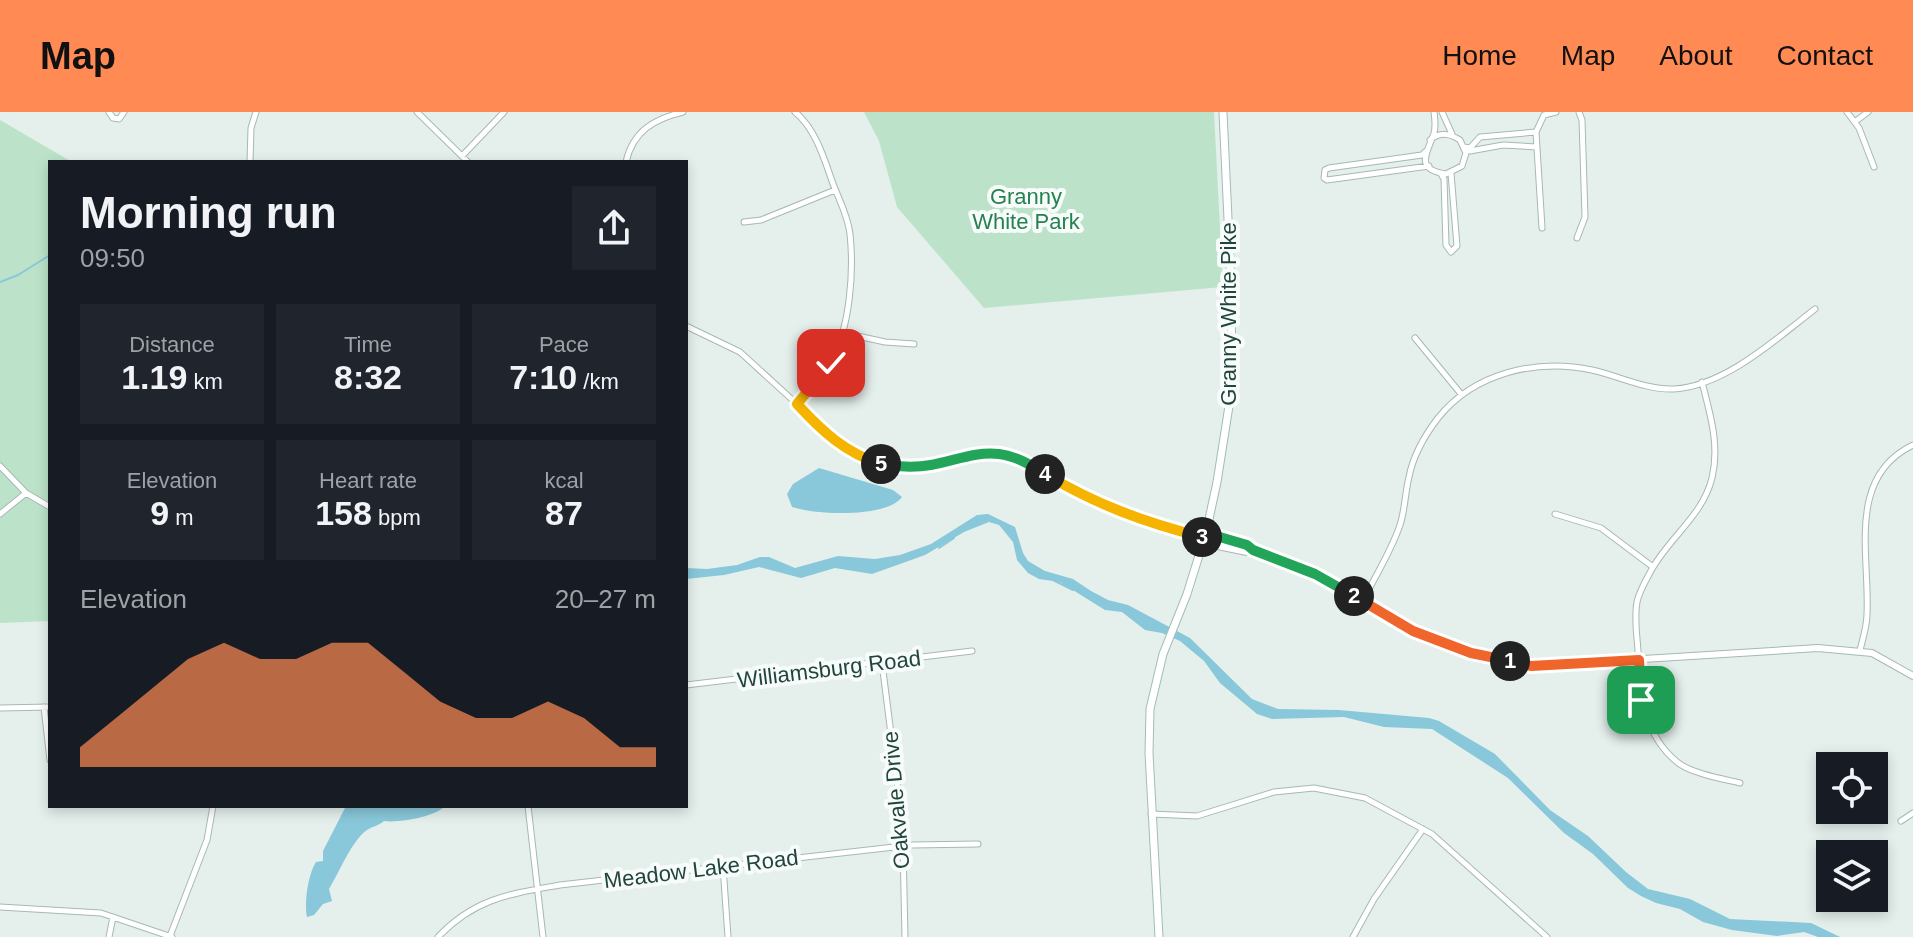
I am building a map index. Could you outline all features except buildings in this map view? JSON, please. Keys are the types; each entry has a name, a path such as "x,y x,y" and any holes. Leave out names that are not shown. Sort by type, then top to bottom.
{"main road":[{"name":"Granny White Pike","path":"1159,937 1149,731 1155,681 1205,538 1232,387 1231,283 1223,112"}],"street":[{"path":"109,112 113,118 119,119 124,112"},
{"path":"250,160 251,128 256,112"},
{"path":"417,112 466,160"},
{"path":"462,156 504,112"},
{"path":"626,160 636,137 647,125 659,118 683,112"},
{"path":"795,112 804,119 819,147 850,233 850,281 844,333 831,363 797,404"},
{"path":"1429,166 1324,178 1325,170 1329,168 1422,155 1434,132 1434,112"},
{"path":"1442,112 1452,135 1465,150"},
{"path":"1542,228 1536,132 1544,115 1556,112"},
{"path":"1577,238 1585,217 1582,120 1579,112"},
{"path":"1847,112 1856,121 1874,167"},
{"path":"1856,121 1868,112"},
{"path":"1465,150 1480,137 1536,132"},
{"path":"1430,140 1441,134 1452,135"},
{"path":"1465,150 1503,145 1537,147"},
{"path":"1441,174 1451,173 1462,166 1465,150"},
{"path":"1425,152 1429,166 1444,179 1446,245 1451,252 1457,246 1451,173"},
{"path":"744,222 761,220 835,190"},
{"path":"1363,601 1401,523 1409,474 1422,442 1461,394 1499,374 1534,366 1589,369 1649,387 1675,389 1702,382 1748,360 1815,309"},
{"path":"688,327 740,352 826,435 850,452 879,464 905,467 930,465 977,454 999,454 1021,460 1108,508 1205,538 1247,545 1315,574 1413,631 1471,653 1531,666 1818,648 1860,650 1886,659 1913,676"},
{"path":"844,333 885,342 914,344"},
{"path":"1415,338 1461,394"},
{"path":"1702,382 1714,430 1716,452 1712,478 1704,499 1653,567 1637,600 1641,700 1649,727 1679,765 1740,783"},
{"path":"1860,650 1867,615 1865,514 1871,493 1884,469 1913,445"},
{"path":"0,466 26,493 48,506"},
{"path":"0,514 26,493"},
{"path":"1555,514 1601,528 1653,567"},
{"name":"Williamsburg Road","path":"688,685 972,651"},
{"name":"Oakvale Drive","path":"882,663 903,846 905,937"},
{"path":"0,708 47,707"},
{"path":"1151,814 1197,816 1274,792 1314,788 1365,798 1423,829 1547,937"},
{"path":"0,907 73,910 113,917 171,937 207,840 213,808"},
{"path":"528,808 543,937"},
{"path":"1901,821 1913,813"},
{"path":"1353,937 1374,899 1423,829"},
{"name":"Meadow Lake Road","path":"438,937 481,903 537,889 903,846 978,844"},
{"path":"723,866 728,937"},
{"path":"109,937 113,917"}],"green space":[{"name":"Granny White Park","path":"864,112 1214,112 1223,287 984,308 897,207 879,141"},
{"path":"0,120 69,160 48,160 48,621 0,623"}],"water":[{"path":"819,468 893,490 902,497 894,504 867,512 817,512 792,507 787,494 793,484"},
{"path":"988,514 1015,527 1028,561 1045,571 1073,579 1108,600 1128,605 1190,638 1252,699 1278,709 1339,710 1439,721 1495,754 1550,810 1588,836 1648,889 1690,899 1730,919 1811,923 1840,937 1818,937 1804,932 1777,936 1732,930 1703,922 1680,909 1641,896 1564,833 1508,778 1432,729 1384,727 1344,717 1272,719 1257,714 1220,683 1204,661 1180,641 1145,630 1122,612 1105,610 1060,582 1039,579 1028,573 1017,560 1013,542 999,525 989,522 964,532 925,555 872,574 835,568 801,578 759,567 688,579 688,568 737,565 760,557 769,557 795,568 838,556 875,559 900,555 931,544 977,515"},
{"path":"345,808 442,808 407,820 384,821 367,830 351,849 329,889 332,901 307,917 306,897 311,874 316,862 323,861 323,851"}],"waterway":[{"path":"0,282 48,256"},
{"path":"939,548 954,538"},
{"path":"1053,580 1073,590"}],"route":[{"path":"831,363 797,404 826,435 850,452 879,464 905,467 930,465 977,454 999,454 1021,460 1108,508 1205,538 1206,533 1247,545 1315,574 1413,631 1471,653 1531,666 1639,660 1641,700"}]}
